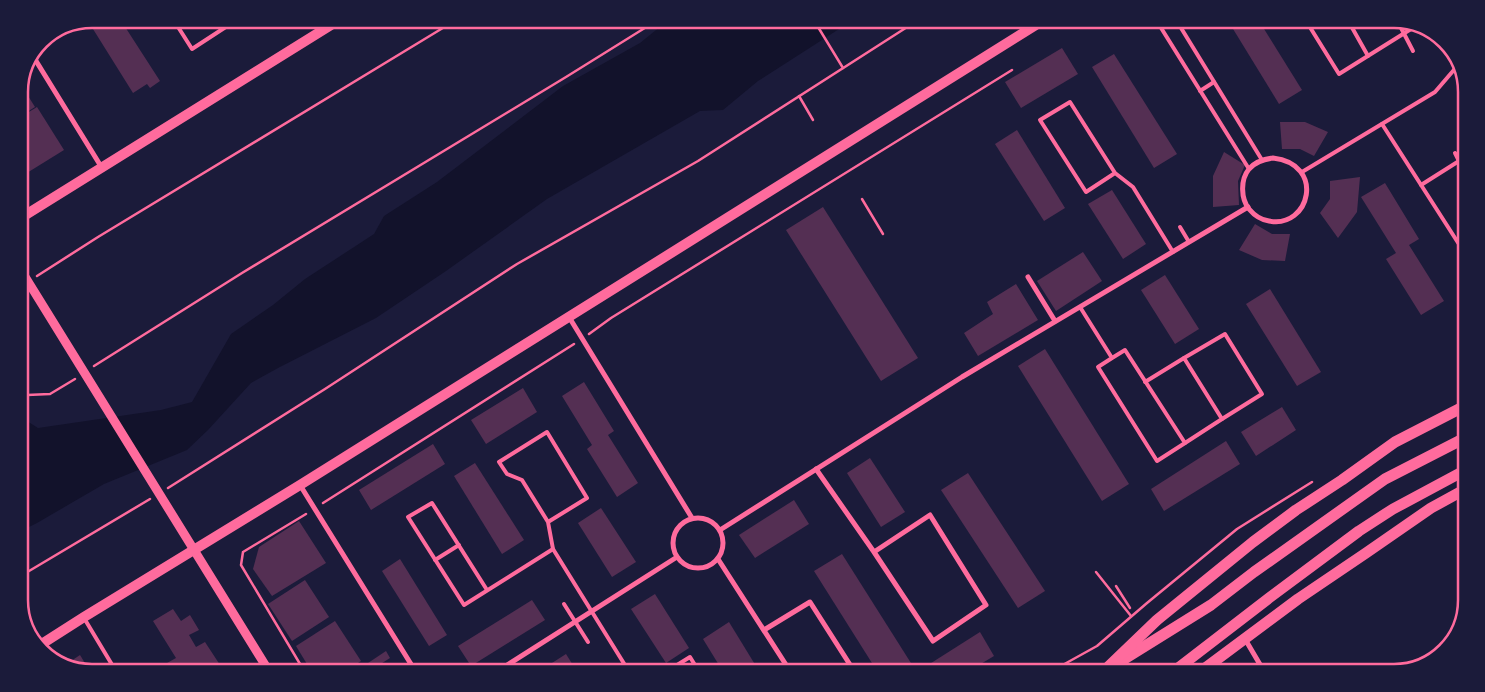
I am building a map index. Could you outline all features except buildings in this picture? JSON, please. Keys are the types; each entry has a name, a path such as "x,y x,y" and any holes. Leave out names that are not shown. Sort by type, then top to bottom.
{"main road":[{"path":"28,213 326,28"},
{"path":"43,643 300,485 1031,28"},
{"path":"1111,664 1157,620 1253,542 1296,510 1395,442 1458,411"},
{"path":"1116,664 1211,605 1254,572 1385,479 1458,441"},
{"path":"1182,664 1359,531 1393,509 1458,474"},
{"path":"1210,664 1298,598 1431,508 1458,493"}],"street":[{"path":"36,60 102,168"},
{"path":"1284,159 1294,164 1302,172 1306,182 1306,196 1300,210 1292,217 1283,221 1263,220 1248,207 1244,197 1243,186 1249,168 1262,160 1284,159"},
{"path":"720,530 962,377 1248,207"},
{"path":"1028,277 1055,321"},
{"path":"28,282 265,664"},
{"path":"568,317 692,518"},
{"path":"816,469 933,641 986,605 930,516 874,552"},
{"path":"300,485 411,664"},
{"path":"692,518 708,519 720,530 724,546 721,555 708,566 700,569 691,568 677,558 673,542 674,534 684,521 692,518"},
{"path":"510,664 677,558"},
{"path":"718,558 786,664"},
{"path":"764,630 810,602 850,664"},
{"path":"1244,638 1260,664"}],"lane":[{"path":"178,28 192,49 224,28"},
{"path":"1161,28 1249,168"},
{"path":"1181,28 1262,160"},
{"path":"1310,28 1339,74 1410,30"},
{"path":"1352,28 1368,56"},
{"path":"1401,29 1413,50"},
{"path":"1302,172 1435,92 1454,69"},
{"path":"1200,91 1214,82"},
{"path":"1115,173 1086,192 1040,120 1070,102 1115,173 1133,187 1173,252"},
{"path":"1382,124 1457,242"},
{"path":"1455,153 1457,157"},
{"path":"1421,185 1457,162"},
{"path":"1180,227 1189,242"},
{"path":"1080,307 1112,358"},
{"path":"1146,382 1225,334 1262,394 1157,461 1098,367 1125,350 1185,443"},
{"path":"1184,358 1222,420"},
{"path":"548,522 587,498 547,432 499,462 506,474 522,480 548,522 553,549 624,664"},
{"path":"487,590 432,503 408,517 464,605 553,549"},
{"path":"436,560 459,546"},
{"path":"564,604 588,642"},
{"path":"84,617 112,664"},
{"path":"679,664 690,657 694,664"}],"path":[{"path":"35,277 443,28"},
{"path":"92,368 242,273 645,28"},
{"path":"819,28 843,68"},
{"path":"164,490 317,394 517,264 698,160 906,28"},
{"path":"799,96 813,120"},
{"path":"862,199 883,234"},
{"path":"28,395 50,394 75,378"},
{"path":"28,573 156,495"},
{"path":"1065,664 1098,646 1131,616 1096,572"},
{"path":"1116,586 1130,608"}],"shaded area":[{"path":"659,28 841,28 758,81 723,110 700,111 547,199 376,318 251,383 187,450 104,484 28,528 28,422 38,428 161,410 192,402 231,334 273,305 305,279 374,234 384,216 437,182 563,86 640,43"}]}
